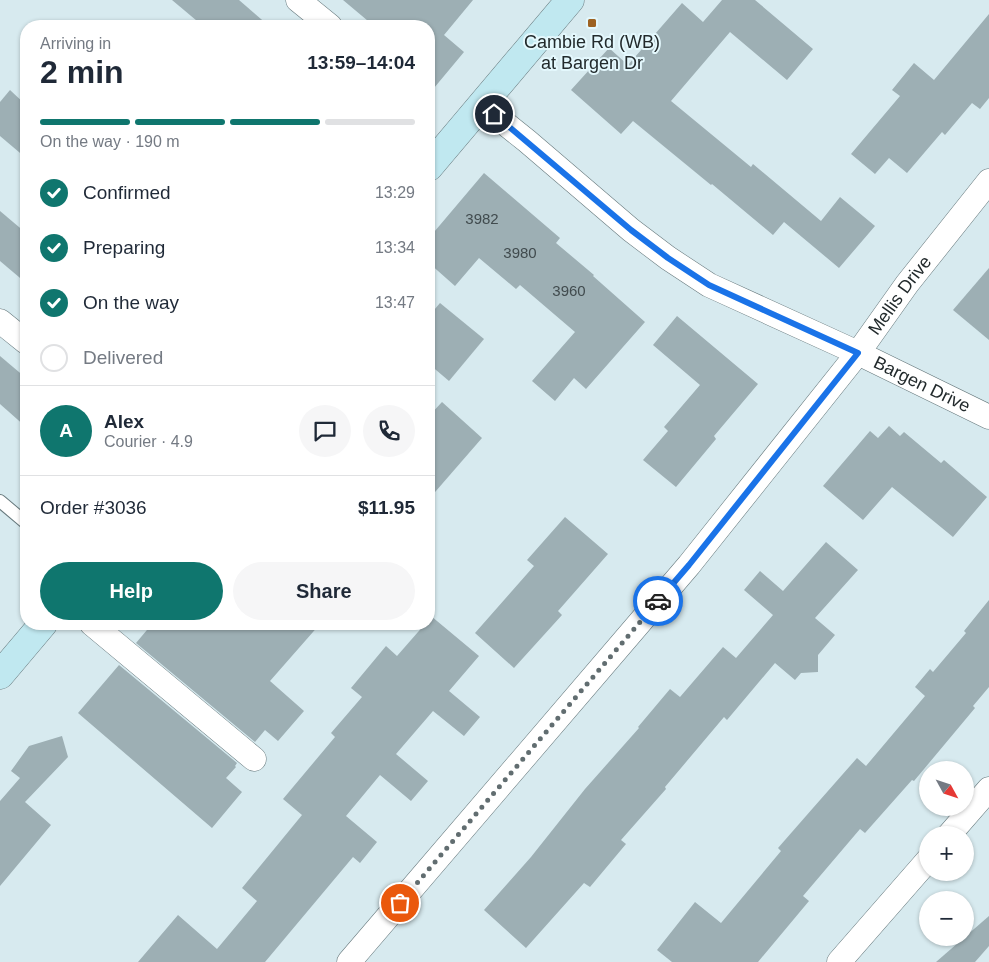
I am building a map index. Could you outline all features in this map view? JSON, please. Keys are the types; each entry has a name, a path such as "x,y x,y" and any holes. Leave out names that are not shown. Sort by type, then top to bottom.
{"main road":[{"path":"435,160 570,0"},
{"path":"6,663 37,630"}],"street":[{"path":"298,0 323,20"},
{"name":"Bargen Drive","path":"482,105 631,230 668,258 709,285 858,353 989,417"},
{"name":"Mellis Drive","path":"349,962 689,565 858,353 907,284 989,182"},
{"path":"0,321 20,337"},
{"path":"99,630 254,759"},
{"path":"957,826 989,788"},
{"path":"839,962 919,870"}],"lane":[{"path":"0,501 20,518"}],"building":[{"path":"172,0 239,0 262,20 196,20"},
{"path":"343,0 473,0 444,35 464,52 435,87 435,20 367,20"},
{"path":"722,0 755,0 813,49 787,80 730,32 671,101 751,167 753,164 821,221 840,197 875,226 839,268 784,222 773,235 633,121 621,134 571,90 609,48 628,65 682,3 703,22"},
{"path":"989,14 989,98 980,109 972,103 945,135 942,132 907,173 889,158 875,174 851,154 900,96 892,90 914,63 934,80"},
{"path":"10,90 20,99 20,153 0,136 0,102"},
{"path":"484,173 560,238 556,243 645,322 586,389 574,378 555,401 532,381 575,332 520,285 516,289 479,258 455,286 435,268 435,231"},
{"path":"0,211 20,228 20,278 0,261"},
{"path":"989,268 989,340 953,310"},
{"path":"440,303 484,339 449,381 435,369 435,309"},
{"path":"677,316 758,384 714,436 716,439 676,487 643,460 668,431 664,427 700,385 653,345"},
{"path":"0,356 20,373 20,422 0,404"},
{"path":"442,402 482,438 435,492 435,410"},
{"path":"889,426 900,436 904,432 941,463 944,460 987,497 953,537 892,487 863,520 823,486 870,431 878,438"},
{"path":"565,517 608,554 558,611 562,615 514,668 475,633 534,566 527,560"},
{"path":"826,542 858,570 815,618 835,635 818,655 818,672 801,673 795,680 775,663 727,720 724,717 665,787 666,789 621,840 626,844 590,887 584,883 526,948 484,910 531,857 585,789 639,728 670,689 680,697 723,647 736,658 773,615 744,590 760,571 783,591"},
{"path":"989,600 989,687 973,706 975,708 931,761 919,761 919,775 914,781 912,780 865,833 860,829 803,896 809,901 758,962 672,962 657,950 695,902 721,923 781,851 778,848 857,758 866,766 925,696 915,687 930,669 933,672 966,633 964,631"},
{"path":"435,619 479,656 449,691 480,717 464,736 433,711 396,754 428,781 411,801 380,775 346,816 377,842 360,863 353,857 265,962 138,962 178,915 217,949 257,901 242,888 302,815 283,799 335,737 331,733 362,697 351,688 386,646 397,656 420,630 435,630"},
{"path":"147,630 315,630 270,681 304,711 278,741 265,730 255,742 136,643"},
{"path":"119,665 237,763 236,767 226,778 242,792 212,828 78,713"},
{"path":"62,736 68,757 25,802 51,825 0,886 0,801 20,778 11,771 29,746"},
{"path":"989,916 989,946 975,962 936,962 954,946 974,946 974,929"}],"way so far":[{"path":"400,903 658,601"}],"place":[{"name":"Cambie Rd (WB) at Bargen Dr","path":"592,23"}],"route":[{"path":"494,114 631,230 668,258 709,285 858,353 689,565 658,601"}]}
